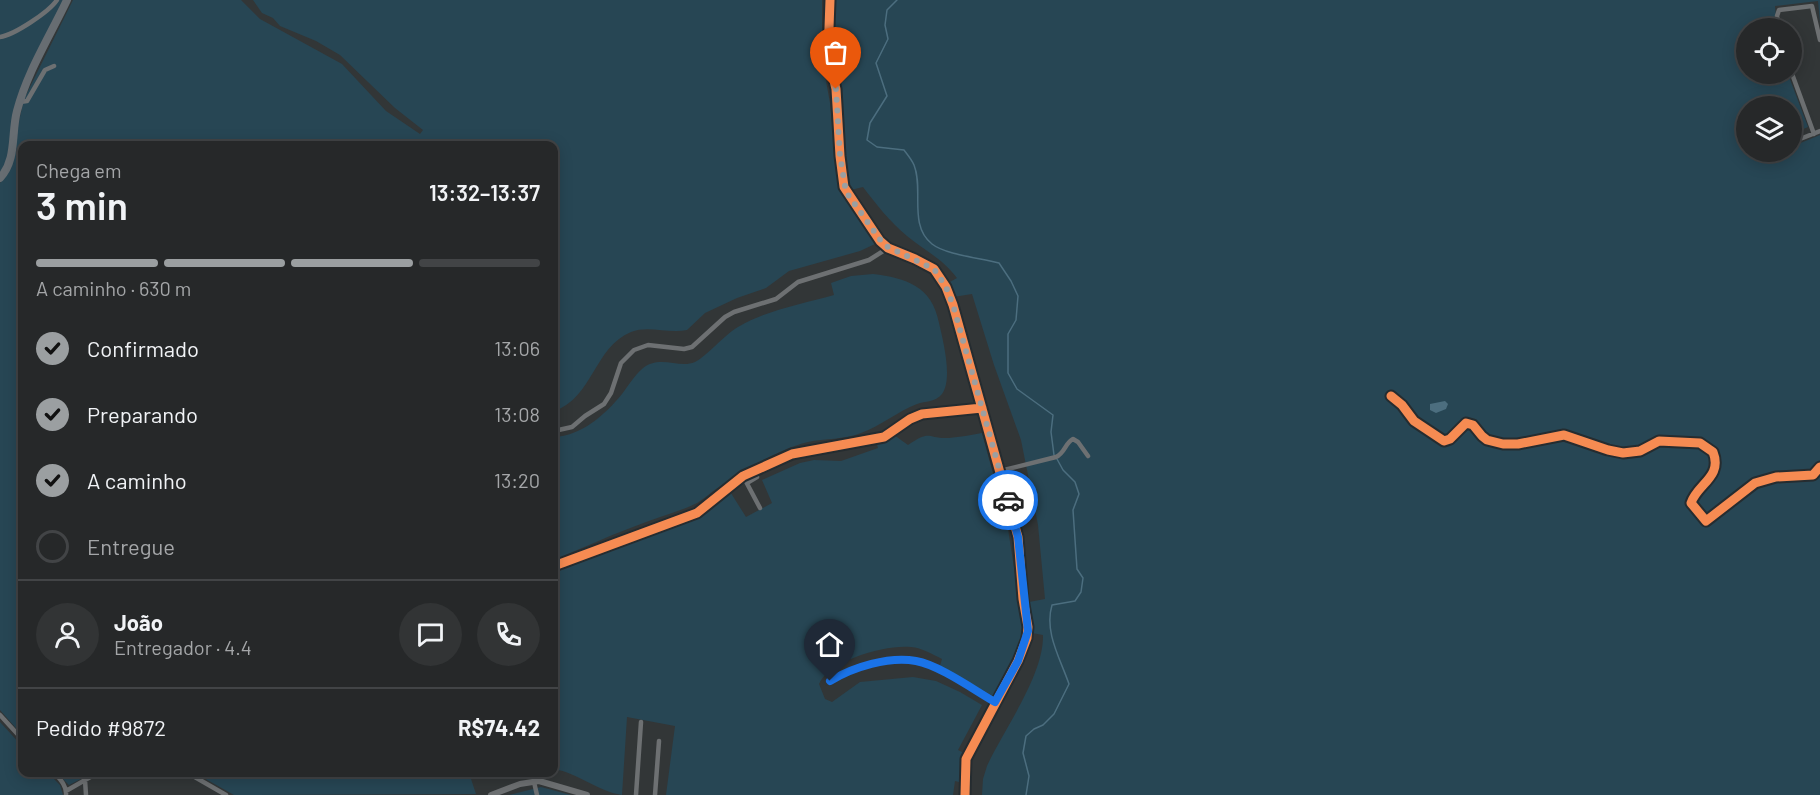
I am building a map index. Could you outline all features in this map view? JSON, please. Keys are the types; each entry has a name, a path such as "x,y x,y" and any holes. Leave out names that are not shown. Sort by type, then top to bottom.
{"main road":[{"path":"0,178 11,159 15,117 23,101 32,71 67,0"}],"street":[{"path":"0,38 41,16 57,0"},
{"path":"830,0 828,56 836,89 844,187 880,241 888,249 931,267 943,281 953,305 1018,537 1028,631 1018,661 966,759 966,795"},
{"path":"1778,18 1778,13 1782,8 1808,5 1814,7 1820,40"},
{"path":"23,101 45,70 54,66"},
{"path":"1796,84 1814,134"},
{"path":"23,101 35,100"},
{"path":"1802,138 1820,131"},
{"path":"558,431 572,427 604,404 611,393 621,363 634,350 651,345 690,348 734,312 776,299 798,282 869,260 888,249"},
{"path":"1391,396 1402,405 1414,421 1444,441 1450,439 1466,423 1473,425 1487,440 1503,444 1518,444 1564,435 1623,453 1640,451 1659,441 1692,442 1705,445 1713,452 1714,464 1710,478 1691,503 1706,521 1755,483 1776,477 1813,475 1820,467"},
{"path":"558,565 697,513 743,476 802,451 832,448 884,437 914,416 922,414 982,408"},
{"path":"1000,471 1056,457 1073,440 1078,442 1088,456"},
{"path":"743,476 760,508"},
{"path":"747,483 757,477"},
{"path":"830,681 848,672 876,664 917,661 995,702"},
{"path":"0,715 18,735"},
{"path":"636,795 641,722"},
{"path":"655,795 659,741"},
{"path":"58,777 66,793 90,777"},
{"path":"194,777 226,795"},
{"path":"85,780 87,795"},
{"path":"491,795 520,784 534,782 544,782 587,795"},
{"path":"534,782 537,795"}],"shaded area":[{"path":"0,0 64,0 34,60 8,158 0,173"},
{"path":"73,0 241,0 260,19 342,64 386,111 420,134 423,130 395,108 340,55 316,41 280,26 273,18 262,13 253,0 822,0 822,59 830,103 838,182 875,244 860,251 789,271 766,288 705,313 687,330 644,329 631,332 609,349 577,395 558,409 558,141 18,141 18,730 0,710 0,183 7,174 24,99"},
{"path":"831,0 1820,0 1820,22 1818,1 1775,6 1776,18 1736,18 1736,84 1792,84 1796,96 1736,96 1736,162 1802,162 1802,142 1820,135 1820,795 982,795 987,766 1022,702 1042,651 1043,635 1032,633 1029,602 1045,599 1038,525 1021,440 972,294 953,297 948,283 957,278 945,265 901,231 883,213 863,187 847,191 844,182 836,87 828,54"},
{"path":"1802,111 1808,127 1802,130"},
{"path":"873,274 896,278 916,286 930,300 936,310 946,359 947,379 940,397 910,407 876,427 855,435 808,442 784,450 740,474 697,503 558,558 558,437 574,433 592,423 622,394 636,375 649,365 662,362 689,364 695,362 738,327 785,308 834,295 831,283 851,276"},
{"path":"1445,401 1448,404 1446,409 1436,413 1430,410 1430,404"},
{"path":"982,433 1008,529 1023,626 1017,652 993,696 940,666 942,659 911,647 888,648 860,655 834,668 819,684 825,699 832,702 860,682 913,677 936,681 982,705 958,750 964,753 961,762 963,783 955,781 953,795 666,795 675,726 627,717 622,795 604,790 558,770 558,571 693,519 729,490 746,517 772,503 762,480 800,463 814,460 841,461 878,448 876,441 894,435 908,445 925,436 949,438"},
{"path":"0,722 18,742 18,777 52,777 60,785 63,795 0,795"},
{"path":"61,777 85,777 69,785"},
{"path":"202,777 470,777 476,794 234,795"},
{"path":"541,787 571,795 509,795"}],"waterway":[{"path":"897,0 887,10 885,25 888,39 876,63 887,96 870,123 867,140 877,147 904,150 912,161 917,175 920,227 932,244 955,254 999,263 1011,281 1018,296 1016,320 1008,334 1008,373 1017,389 1053,415 1051,432 1054,455"},
{"path":"1026,795 1029,776 1023,753 1026,736 1043,725 1054,714 1069,684 1051,635 1052,605 1075,601 1081,592 1083,578 1077,569 1073,510 1079,494 1075,482 1063,470 1057,459"}],"cycle path":[{"path":"830,0 828,56 836,89 844,187 880,241 888,248 934,269 946,287 1018,537 1023,599 1028,627 1027,638 1018,661 966,759 965,795"},
{"path":"1391,396 1402,405 1414,421 1444,441 1450,439 1466,423 1473,425 1487,440 1503,444 1518,444 1564,435 1623,453 1640,451 1659,441 1700,443 1713,452 1715,461 1712,474 1691,503 1706,521 1755,483 1776,477 1813,475 1820,467"},
{"path":"558,565 697,513 743,476 792,454 884,437 910,419 922,414 982,408"}],"way so far":[{"path":"836,89 844,187 880,241 888,249 931,267 946,287 1008,500"}],"route":[{"path":"830,681 848,672 883,662 917,661 995,702 1018,661 1028,631 1020,545 1008,500"}]}
